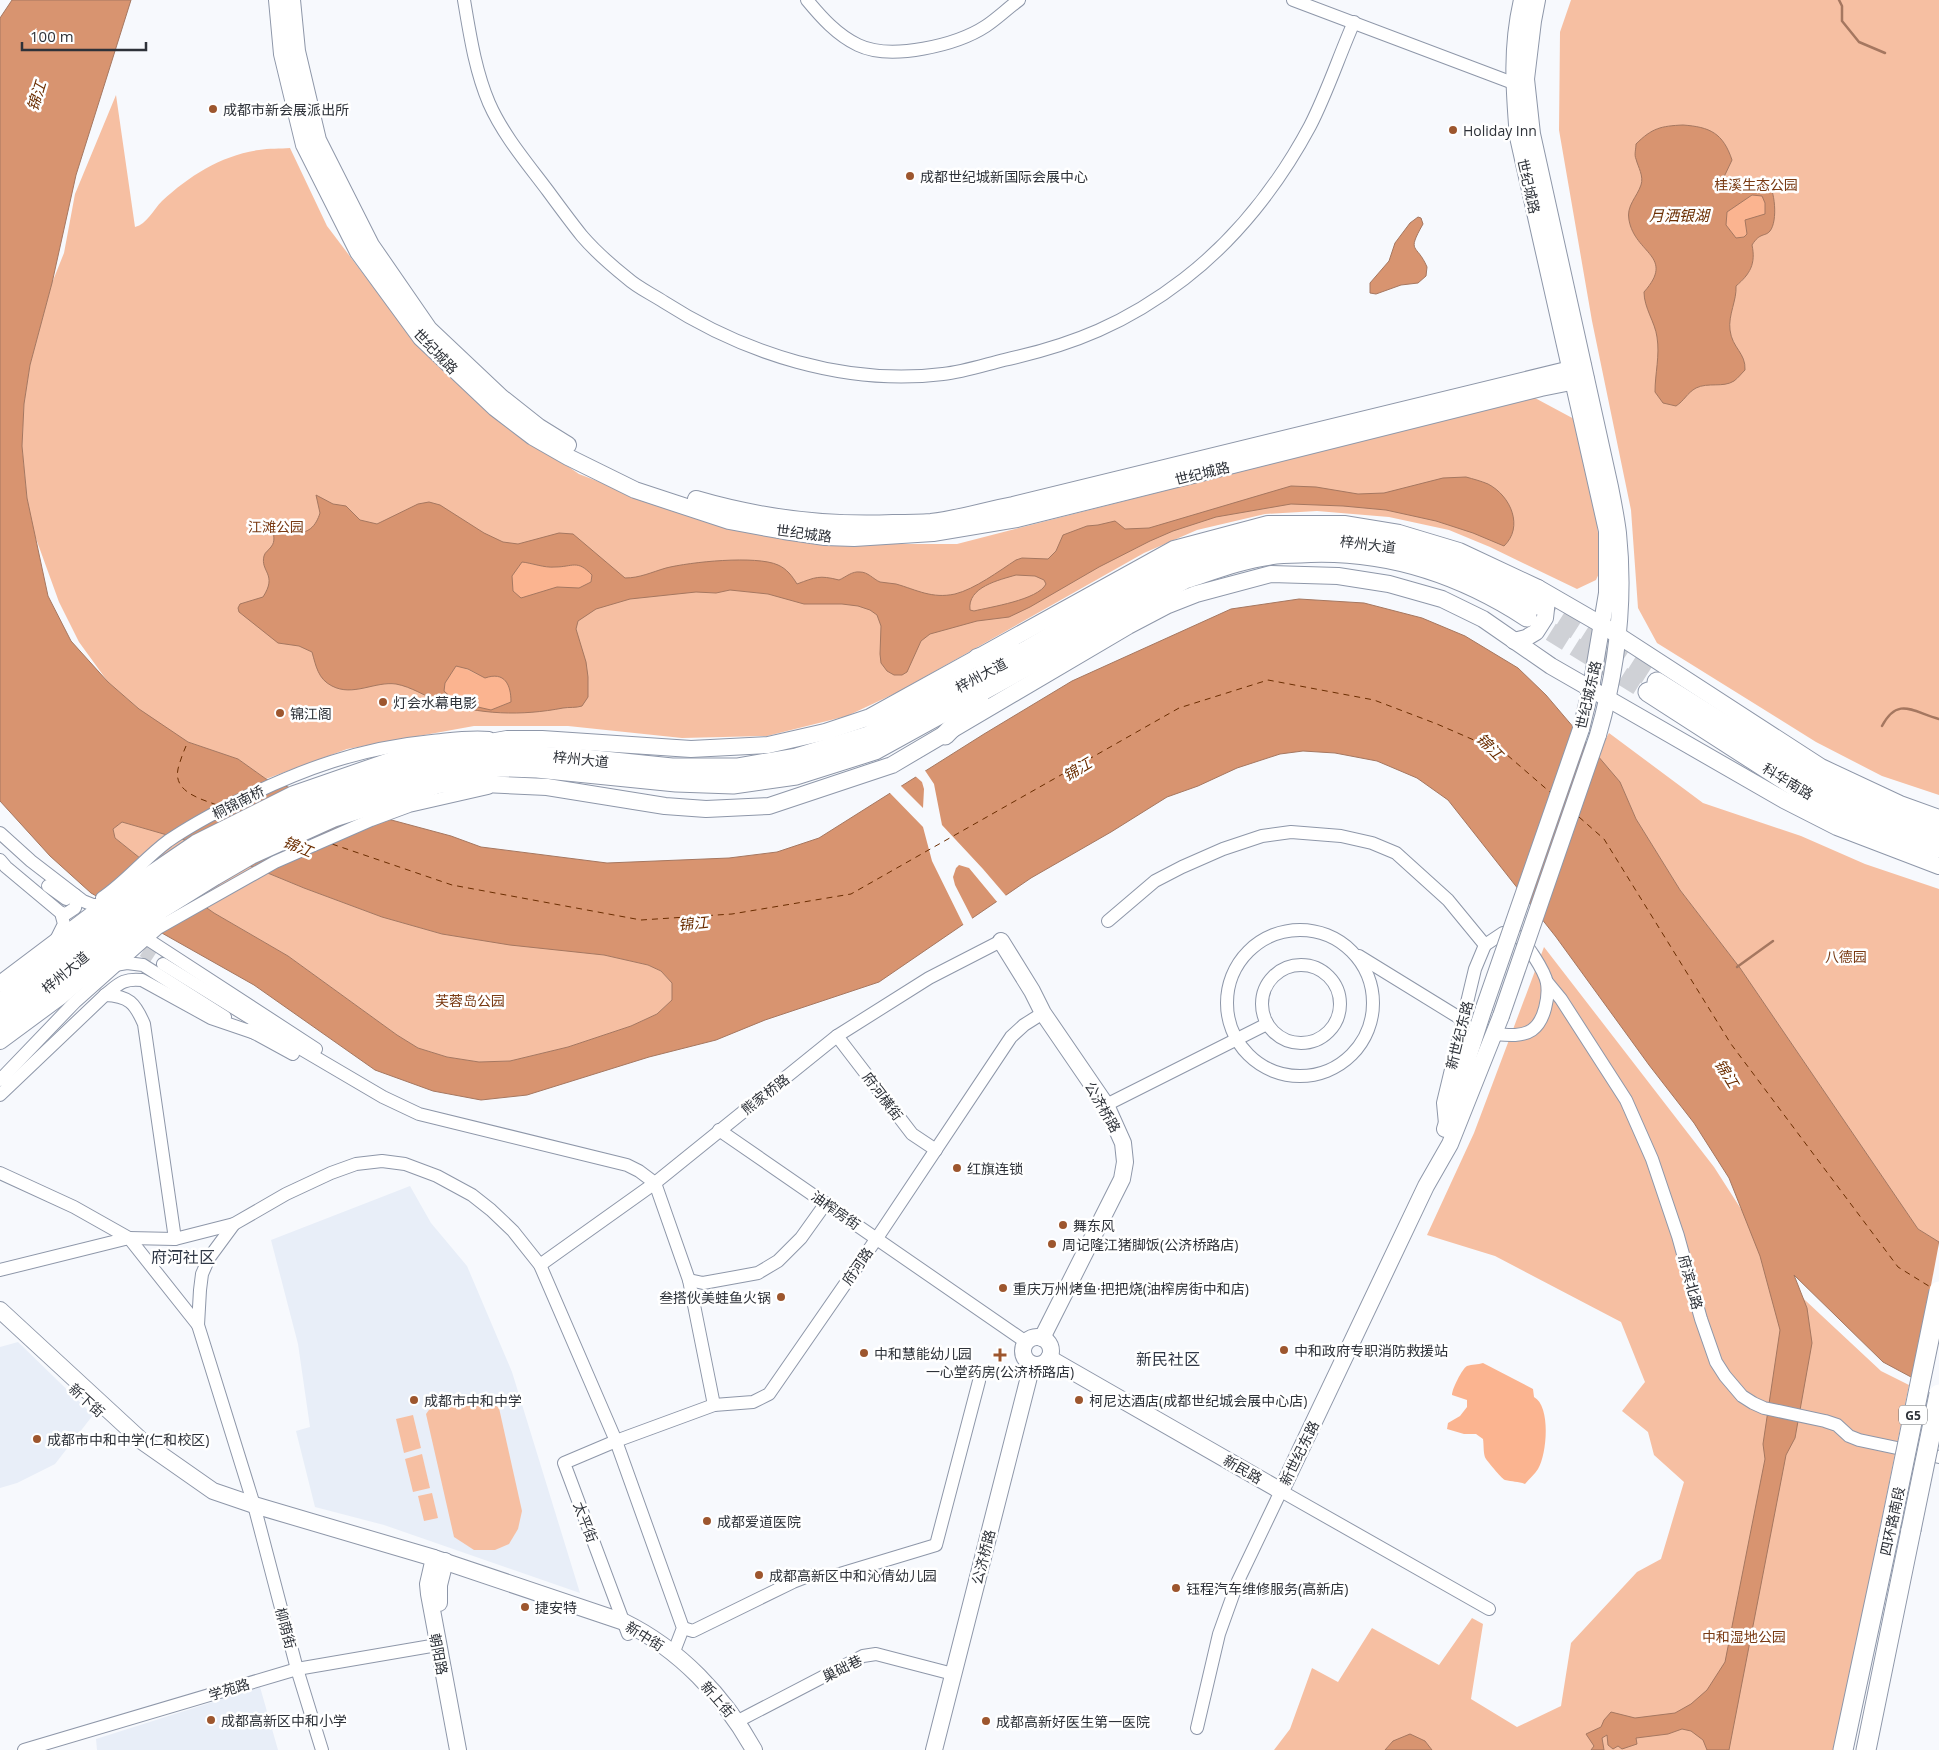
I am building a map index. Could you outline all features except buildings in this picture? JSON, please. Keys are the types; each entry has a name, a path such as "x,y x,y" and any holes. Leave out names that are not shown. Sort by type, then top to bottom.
{"highway":[{"name":"梓州大道","path":"403,776 456,758 488,754 566,757 672,768 737,768 796,758 868,736 1182,563 1268,540 1337,539 1380,542 1431,556 1494,580 1534,603"},
{"name":"梓州大道","path":"403,776 505,767 537,768 676,782 733,784 796,775 875,750 1186,579 1235,563 1270,555 1325,551 1369,554 1432,569 1481,590 1534,603"},
{"path":"978,658 1029,649"},
{"path":"945,735 992,686"},
{"name":"科华南路","path":"1939,832 1891,816 1852,800 1652,687 1797,788 1846,813 1939,848"},
{"path":"123,917 212,862 251,841 308,814 403,776"},
{"name":"梓州大道","path":"0,1004 123,917"},
{"name":"梓州大道","path":"0,1024 31,1001 123,917"},
{"name":"四环路南段","path":"1843,1750 1939,1291"},
{"name":"四环路南段","path":"1866,1750 1939,1394"}],"main road":[{"name":"世纪城路","path":"277,0 282,54 304,145 358,252 421,338 495,408 533,437 568,457 635,490 729,521 784,532 854,538 932,533 966,528 1017,519 1541,388 1579,374"},
{"name":"世纪城路","path":"292,0 297,51 318,140 371,245 429,329 501,397 539,427 574,448 640,482 731,509 784,520 826,524 854,525 931,522 1013,505 1579,374"},
{"name":"世纪城路","path":"1522,0 1515,43 1520,81 1579,374"},
{"name":"世纪城路","path":"1520,81 1537,0"},
{"name":"世纪城东路","path":"1484,1008 1581,729 1591,688 1607,593 1607,531 1579,374"},
{"name":"世纪城东路","path":"1501,1016 1598,735 1608,697 1619,636 1618,533 1610,487 1579,374"},
{"path":"403,776 507,739 542,738 691,750 768,745 825,732 870,717 1174,549 1268,524 1344,524 1399,533 1459,551 1534,603 1602,625 1821,767 1900,804 1939,818"},
{"path":"403,776 439,785 462,783 547,787 665,806 706,809 769,806 892,765 1119,631 1168,605 1196,594 1272,574 1338,576 1389,584 1442,599 1483,619 1551,666 1608,697 1784,800 1865,839 1939,866"},
{"path":"1514,641 1526,638 1536,632 1545,618 1547,600 1534,603"},
{"path":"1821,767 1852,800"},
{"path":"467,769 515,778 547,787"},
{"name":"桐锦南桥","path":"123,917 196,843 257,811 294,794 403,776"},
{"path":"0,984 58,938 123,917"},
{"path":"0,1041 34,1017 114,953 123,917"},
{"name":"公济桥路","path":"1001,941 1032,991 1043,1013 1106,1106 1123,1142 1125,1162 1122,1179 1042,1338"},
{"name":"新世纪东路","path":"1426,1186 1484,1008"},
{"name":"新世纪东路","path":"1281,1491 1426,1186 1450,1144 1501,1016"},
{"name":"新下街","path":"0,1310 143,1442 213,1491 256,1511"},
{"name":"新下街","path":"0,1321 138,1447 209,1496 256,1511"},
{"path":"1033,1337 1042,1338 1046,1340 1051,1348 1049,1358 1042,1364 1032,1364 1024,1358 1024,1346 1033,1337"},
{"name":"新民路","path":"1049,1358 1281,1491"},
{"name":"公济桥路","path":"934,1750 1032,1364"},
{"name":"新中街","path":"256,1511 438,1565 626,1628 641,1630 674,1654"},
{"name":"朝阳路","path":"438,1565 429,1594 458,1750"},
{"name":"朝阳路","path":"438,1565 438,1596 467,1750"},
{"name":"新上街","path":"674,1654 709,1686 738,1721 754,1750"}],"street":[{"path":"464,0 478,71 490,104 511,143 583,237 629,280 677,310 747,346 792,361 839,372 894,376 943,374 1048,350 1100,331 1144,307 1185,279 1221,246 1252,213 1285,168 1311,124 1354,22"},
{"path":"807,0 846,39 860,46 885,51 908,50 960,39 986,26 1019,0"},
{"path":"1293,0 1520,81"},
{"path":"123,917 275,862 371,820 403,776"},
{"path":"1108,921 1155,881 1182,867 1223,849 1262,836 1290,832 1341,836 1372,843 1396,853 1448,900 1486,944"},
{"path":"0,833 70,897 77,899 75,908 66,914 61,913 6,868 0,860"},
{"path":"0,841 44,882 70,897 123,917 162,963 218,1013 304,1059 335,1069"},
{"path":"58,938 64,924 61,913"},
{"path":"0,1080 75,1002 117,964 123,917"},
{"path":"1354,953 1367,972 1373,995 1371,1018 1366,1033 1363,1040 1348,1058 1328,1071 1306,1076 1283,1075 1261,1066 1242,1050 1230,1028 1226,1003 1230,978 1243,956 1262,940 1285,931 1310,930 1334,938 1354,953 1463,1020"},
{"name":"府滨北路","path":"1486,944 1503,933 1515,935 1530,950 1547,982 1561,999 1626,1100 1652,1159 1678,1236 1701,1319 1716,1362 1731,1385 1742,1396 1764,1408 1810,1417 1837,1426 1849,1436 1859,1440 1939,1457"},
{"name":"熊家桥路","path":"540,1265 655,1184 719,1130 837,1036 929,978 1001,941"},
{"name":"新世纪东路","path":"1446,1128 1443,1102 1475,969 1486,944"},
{"path":"91,972 117,964 162,963 335,1069 384,1097 419,1114 627,1165 639,1171 655,1184 690,1280 714,1405"},
{"path":"1294,965 1307,965 1329,977 1336,987 1340,1000 1339,1013 1333,1025 1324,1035 1313,1041 1300,1043 1287,1040 1276,1034 1268,1024 1263,1012 1264,994 1273,977 1283,970 1294,965"},
{"path":"0,1095 122,981 131,979 142,980 211,1018 255,1033"},
{"path":"1494,1034 1524,1033 1534,1029 1547,1003 1547,982"},
{"path":"105,995 124,998 132,1002 144,1024 175,1239"},
{"name":"府河路","path":"616,1441 714,1405 753,1402 769,1394 877,1238 1011,1038 1024,1024 1043,1013"},
{"path":"1106,1106 1268,1024"},
{"name":"府河横街","path":"837,1036 912,1134 936,1150"},
{"name":"油榨房街","path":"719,1130 1026,1342"},
{"path":"0,1270 129,1238 175,1239 234,1224 286,1194 331,1173 356,1164 382,1160 405,1164 438,1176 472,1195 513,1231 540,1265 616,1441 683,1628 674,1654"},
{"path":"0,1173 74,1207 129,1238 198,1325"},
{"path":"690,1280 702,1283 758,1273 778,1261 801,1238 826,1203"},
{"path":"198,1325 202,1274 209,1258 234,1224"},
{"name":"柳荫街","path":"198,1325 256,1511 296,1669 322,1750"},
{"path":"683,1628 693,1631 811,1575 830,1577 936,1545 979,1381"},
{"name":"太平街","path":"616,1441 564,1463 626,1628"},
{"name":"新世纪东路","path":"1197,1728 1219,1634 1238,1580 1281,1491"},
{"name":"新民路","path":"1281,1491 1489,1610"},
{"name":"学苑路","path":"24,1750 296,1669 437,1645"},
{"name":"巢础巷","path":"738,1721 863,1656 876,1654 953,1674"}],"shaded area":[{"path":"1752,195 1762,196 1765,203 1765,214 1757,216 1746,225 1747,234 1744,237 1736,238 1726,225 1727,212"},
{"path":"522,562 547,567 578,565 592,575 591,582 579,588 557,587 521,598 513,591 512,576"},
{"path":"456,666 478,675 496,676 505,680 509,687 511,702 491,710 456,702 444,692 445,683"},
{"name":"成都市中和中学","path":"410,1186 431,1223 467,1266 512,1372 580,1593 384,1525 315,1507 296,1431 310,1427 298,1344 271,1240"},
{"name":"成都市中和中学(仁和校区)","path":"18,1342 93,1415 55,1464 17,1483 0,1488 0,1347"},
{"path":"1483,1363 1533,1389 1534,1397 1543,1410 1546,1431 1544,1453 1538,1469 1525,1484 1505,1480 1501,1477 1486,1459 1483,1439 1476,1434 1464,1434 1447,1429 1448,1423 1460,1416 1467,1407 1467,1400 1452,1395 1460,1375 1467,1366"},
{"name":"成都高新区中和小学","path":"260,1687 278,1750 97,1750 96,1739"}],"green space":[{"name":"桂溪生态公园","path":"1571,0 1939,0 1939,795 1882,776 1816,742 1657,643 1638,608 1631,510 1592,321 1559,130 1560,32"},
{"name":"江滩公园","path":"116,95 135,227 146,220 172,192 207,168 245,153 263,149 290,148 327,226 423,351 497,418 579,474 690,517 788,540 889,544 957,544 1535,398 1576,420 1595,498 1601,569 1596,580 1577,589 1490,547 1449,530 1389,517 1317,511 1265,514 1197,530 1144,553 898,692 847,716 767,736 682,738 568,726 474,726 347,749 266,779 238,759 173,735 108,682 79,642 59,602 34,533 27,498 22,446 24,404 30,365 52,283 64,253 75,194"},
{"name":"八德园","path":"1609,733 1703,803 1801,836 1865,864 1939,889 1939,1242 1918,1229 1740,968 1680,890 1636,819 1620,782 1596,755"},
{"name":"芙蓉岛公园","path":"122,822 196,843 304,888 382,917 442,934 604,955 648,965 661,971 672,983 672,1000 657,1014 631,1026 568,1047 510,1061 479,1062 447,1057 418,1048 397,1035 288,956 214,913 171,883 115,838 113,829"},
{"name":"中和湿地公园","path":"1544,947 1714,1167 1791,1287 1881,1371 1909,1385 1835,1750 1274,1750 1290,1729 1312,1668 1338,1682 1372,1628 1439,1665 1472,1618 1483,1624 1471,1699 1517,1727 1561,1706 1571,1643 1637,1572 1661,1559 1684,1482 1654,1455 1648,1432 1622,1411 1645,1382 1621,1322 1495,1256 1427,1235 1474,1133"},
{"path":"459,1394 485,1398 499,1408 522,1511 518,1529 509,1544 495,1550 474,1550 454,1537 426,1414 434,1403"},
{"path":"413,1415 421,1448 404,1453 396,1419"},
{"path":"422,1454 430,1488 413,1492 405,1459"},
{"path":"432,1493 438,1518 424,1521 418,1496"}],"water":[{"name":"锦江","path":"12,0 131,0 76,175 52,283 30,365 24,404 22,446 27,498 48,596 71,641 108,682 139,709 188,742 238,759 266,779 343,807 451,836 481,847 607,863 729,858 777,852 819,838 1072,681 1231,609 1299,599 1364,603 1422,618 1465,636 1518,668 1546,695 1620,782 1636,819 1680,890 1740,968 1918,1229 1939,1242 1939,1392 1883,1362 1794,1275 1807,1308 1812,1343 1795,1438 1786,1455 1729,1750 1707,1750 1703,1740 1691,1731 1682,1729 1668,1734 1636,1738 1637,1744 1622,1749 1618,1746 1613,1749 1608,1745 1607,1735 1602,1738 1604,1750 1591,1750 1594,1746 1586,1734 1601,1727 1611,1712 1635,1718 1675,1713 1691,1704 1707,1690 1725,1662 1765,1459 1763,1444 1780,1330 1760,1256 1729,1178 1694,1123 1649,1065 1556,937 1448,800 1417,778 1377,761 1335,753 1303,751 1280,754 1237,768 1198,786 1167,797 1031,878 879,982 765,1020 716,1040 649,1057 527,1095 481,1100 433,1091 375,1070 254,985 91,893 50,856 0,801 0,18","holes":["122,822 195,843 304,888 382,917 442,934 510,945 604,955 648,965 661,971 672,983 672,1000 657,1014 631,1026 568,1047 510,1061 479,1062 447,1057 418,1048 397,1035 288,956 214,913 171,883 115,838 113,829"]},
{"name":"月洒银湖","path":"1675,125 1701,128 1714,133 1724,143 1732,160 1723,179 1724,184 1734,187 1767,181 1772,191 1775,205 1774,220 1770,231 1757,238 1752,245 1753,258 1751,268 1736,286 1730,319 1731,336 1743,359 1745,370 1730,383 1705,385 1696,388 1676,406 1663,403 1655,392 1658,344 1656,331 1644,298 1644,292 1653,280 1656,270 1655,262 1638,241 1628,215 1630,206 1642,182 1635,156 1636,144 1652,131","holes":["1752,195 1762,196 1765,203 1765,214 1745,220 1747,234 1744,237 1736,238 1726,225 1727,212"]},
{"path":"1418,217 1421,218 1423,224 1414,244 1427,267 1426,276 1418,283 1401,285 1376,294 1370,293 1370,283 1389,261 1395,243 1410,223"},
{"path":"1466,477 1477,480 1488,484 1503,496 1512,512 1514,521 1510,538 1504,546 1473,533 1436,521 1386,510 1291,504 1216,517 1173,531 1150,541 1009,617 977,621 930,634 921,641 907,672 902,675 894,675 887,671 881,663 881,626 877,615 870,610 842,604 804,604 768,594 730,590 716,593 696,592 630,599 596,609 578,621 576,629 586,662 588,677 588,697 582,706 548,711 501,713 454,706 396,684 348,690 332,686 321,676 316,667 312,652 299,646 278,643 239,612 238,608 240,604 263,597 267,589 269,578 263,561 265,553 273,542 273,528 275,525 279,524 298,533 307,531 314,526 320,513 316,495 333,504 346,506 360,520 377,524 418,504 429,502 440,505 484,533 503,542 518,544 559,533 573,534 625,578 691,564 723,560 755,560 778,565 789,573 797,584 818,578 839,580 852,573 863,572 880,582 896,584 925,593 947,595 963,592 971,588 1016,560 1022,558 1048,559 1056,551 1063,535 1087,526 1115,521 1125,529 1149,528 1291,486 1316,487 1358,494 1384,493 1443,478","holes":["522,562 551,567 578,565 592,575 591,582 579,588 557,587 521,598 513,591 512,576","1016,575 1035,576 1044,580 1046,584 1041,590 1024,599 974,611 970,610 970,602 974,596 979,590 993,582","456,666 468,669 485,678 498,676 506,681 510,690 511,702 491,710 456,702 444,691 445,683"]},
{"path":"1410,1734 1425,1741 1432,1750 1385,1750 1393,1741"}],"pier":[{"path":"924,769 934,784 942,825 1007,897 998,903 969,868 959,865 953,877 955,885 973,920 964,926 932,861 923,827 888,791 899,784 923,808 924,789 922,782 914,775"},
{"path":"1939,1243 1939,1394 1913,1381"}],"waterway":[{"path":"1839,0 1842,6 1842,21 1859,42 1885,53"},
{"path":"1882,726 1894,711 1900,709 1914,710 1939,719"},
{"path":"1737,967 1773,941"}],"ferry route":[{"path":"332,844 452,885 641,920 732,914 851,894 1179,708 1268,680 1374,700 1437,724 1506,754 1551,793"},
{"path":"186,746 178,769 180,783 184,789 196,797 217,805"},
{"path":"1579,817 1604,839 1731,1044 1898,1267 1932,1288"}],"tunnel":[{"path":"1536,605 1657,682"},
{"path":"1527,617 1648,692"},
{"path":"128,941 163,964"}],"place":[{"name":"成都市新会展派出所","path":"213,109"},
{"name":"Holiday Inn","path":"1453,130"},
{"name":"成都世纪城新国际会展中心","path":"910,176"},
{"name":"灯会水幕电影","path":"383,702"},
{"name":"锦江阁","path":"280,713"},
{"name":"红旗连锁","path":"957,1168"},
{"name":"舞东风","path":"1063,1225"},
{"name":"周记隆江猪脚饭(公济桥路店)","path":"1052,1244"},
{"name":"重庆万州烤鱼·把把烧(油榨房街中和店)","path":"1003,1288"},
{"name":"叁搭伙美蛙鱼火锅","path":"781,1297"},
{"name":"中和政府专职消防救援站","path":"1284,1350"},
{"name":"中和慧能幼儿园","path":"864,1353"},
{"name":"一心堂药房(公济桥路店)","path":"1000,1355"},
{"name":"成都市中和中学","path":"414,1400"},
{"name":"柯尼达酒店(成都世纪城会展中心店)","path":"1079,1400"},
{"name":"成都市中和中学(仁和校区)","path":"37,1439"},
{"name":"成都爱道医院","path":"707,1521"},
{"name":"成都高新区中和沁倩幼儿园","path":"759,1575"},
{"name":"钰程汽车维修服务(高新店)","path":"1176,1588"},
{"name":"捷安特","path":"525,1607"},
{"name":"成都高新区中和小学","path":"211,1720"},
{"name":"成都高新好医生第一医院","path":"986,1721"}],"district":[{"name":"府河社区","path":"183,1257"},
{"name":"新民社区","path":"1168,1359"}]}
